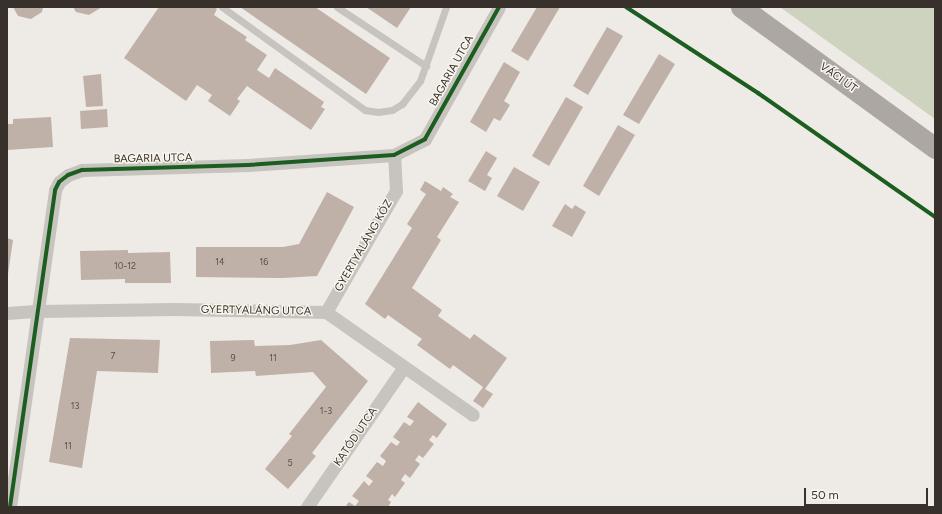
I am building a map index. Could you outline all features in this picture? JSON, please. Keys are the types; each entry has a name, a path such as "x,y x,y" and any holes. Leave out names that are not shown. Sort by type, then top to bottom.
{"main road":[{"name":"VÁCI ÚT","path":"741,7 935,148"}],"street":[{"name":"BAGARIA UTCA","path":"10,507 55,190 59,182 68,175 82,170 248,165 394,155 425,138 499,7"},
{"name":"GYERTYALÁNG KÖZ","path":"326,312 396,191 394,155"},
{"name":"GYERTYALÁNG UTCA","path":"7,313 38,310 175,309 326,312 473,415"},
{"name":"KATÓD UTCA","path":"308,507 404,367"}],"lane":[{"path":"222,7 365,110 378,112 392,110 402,104 420,82 446,7"},
{"path":"337,7 426,66"}],"green space":[{"path":"780,7 935,7 935,119"}],"building":[{"path":"13,7 43,7 42,12 31,19 18,16"},
{"path":"73,7 102,7 89,15 76,12"},
{"path":"159,7 215,7 217,9 214,15 247,37 245,40 267,55 257,70 269,78 275,68 324,102 321,107 325,109 311,130 247,86 237,99 240,101 230,116 208,101 212,95 197,85 186,101 124,58"},
{"path":"240,7 315,7 390,58 366,94"},
{"path":"366,7 411,7 397,28"},
{"path":"537,7 560,7 528,61 511,51"},
{"path":"607,27 623,36 588,95 573,86"},
{"path":"659,54 675,64 639,124 623,115"},
{"path":"504,62 520,72 504,101 510,105 500,121 494,118 486,132 470,122"},
{"path":"101,74 103,106 86,107 83,76"},
{"path":"566,97 583,107 549,166 532,156"},
{"path":"107,109 108,127 81,129 80,111"},
{"path":"51,117 53,147 7,150 7,124 13,124 13,119"},
{"path":"618,125 635,135 599,196 583,186"},
{"path":"486,151 497,158 487,175 492,178 485,191 468,181"},
{"path":"514,167 540,182 523,211 497,196"},
{"path":"425,181 441,191 443,187 453,194 450,197 459,202 437,237 441,240 412,288 442,310 438,316 470,339 474,334 507,358 485,389 493,394 483,408 473,401 483,387 453,365 450,369 417,345 422,339 388,315 385,319 365,304 412,228 407,224 426,194 420,190"},
{"path":"327,192 354,207 317,276 283,278 196,277 196,247 283,247 299,244"},
{"path":"565,204 572,209 575,205 586,212 572,237 552,226"},
{"path":"7,238 13,240 8,274 7,274"},
{"path":"128,250 128,253 170,252 171,283 125,283 125,279 81,280 80,251"},
{"path":"70,338 160,340 158,373 97,371 82,468 49,462"},
{"path":"254,340 255,346 290,345 321,340 368,381 312,453 316,456 288,489 265,469 292,436 289,434 326,387 313,372 256,376 255,371 211,373 210,341"},
{"path":"418,402 447,424 437,438 433,435 429,440 434,444 423,458 419,455 415,460 420,464 410,478 405,474 401,480 405,483 395,497 392,494 388,500 391,502 388,507 345,507 349,502 355,506 359,501 352,496 364,481 369,486 373,481 366,476 377,462 383,466 386,461 380,456 391,442 397,446 400,442 393,437 404,422 410,426 414,421 407,417"}],"cycle path":[{"path":"10,507 55,190 59,182 68,175 82,170 248,165 394,155 425,139 499,7"},
{"path":"626,7 758,93 935,217"}]}
